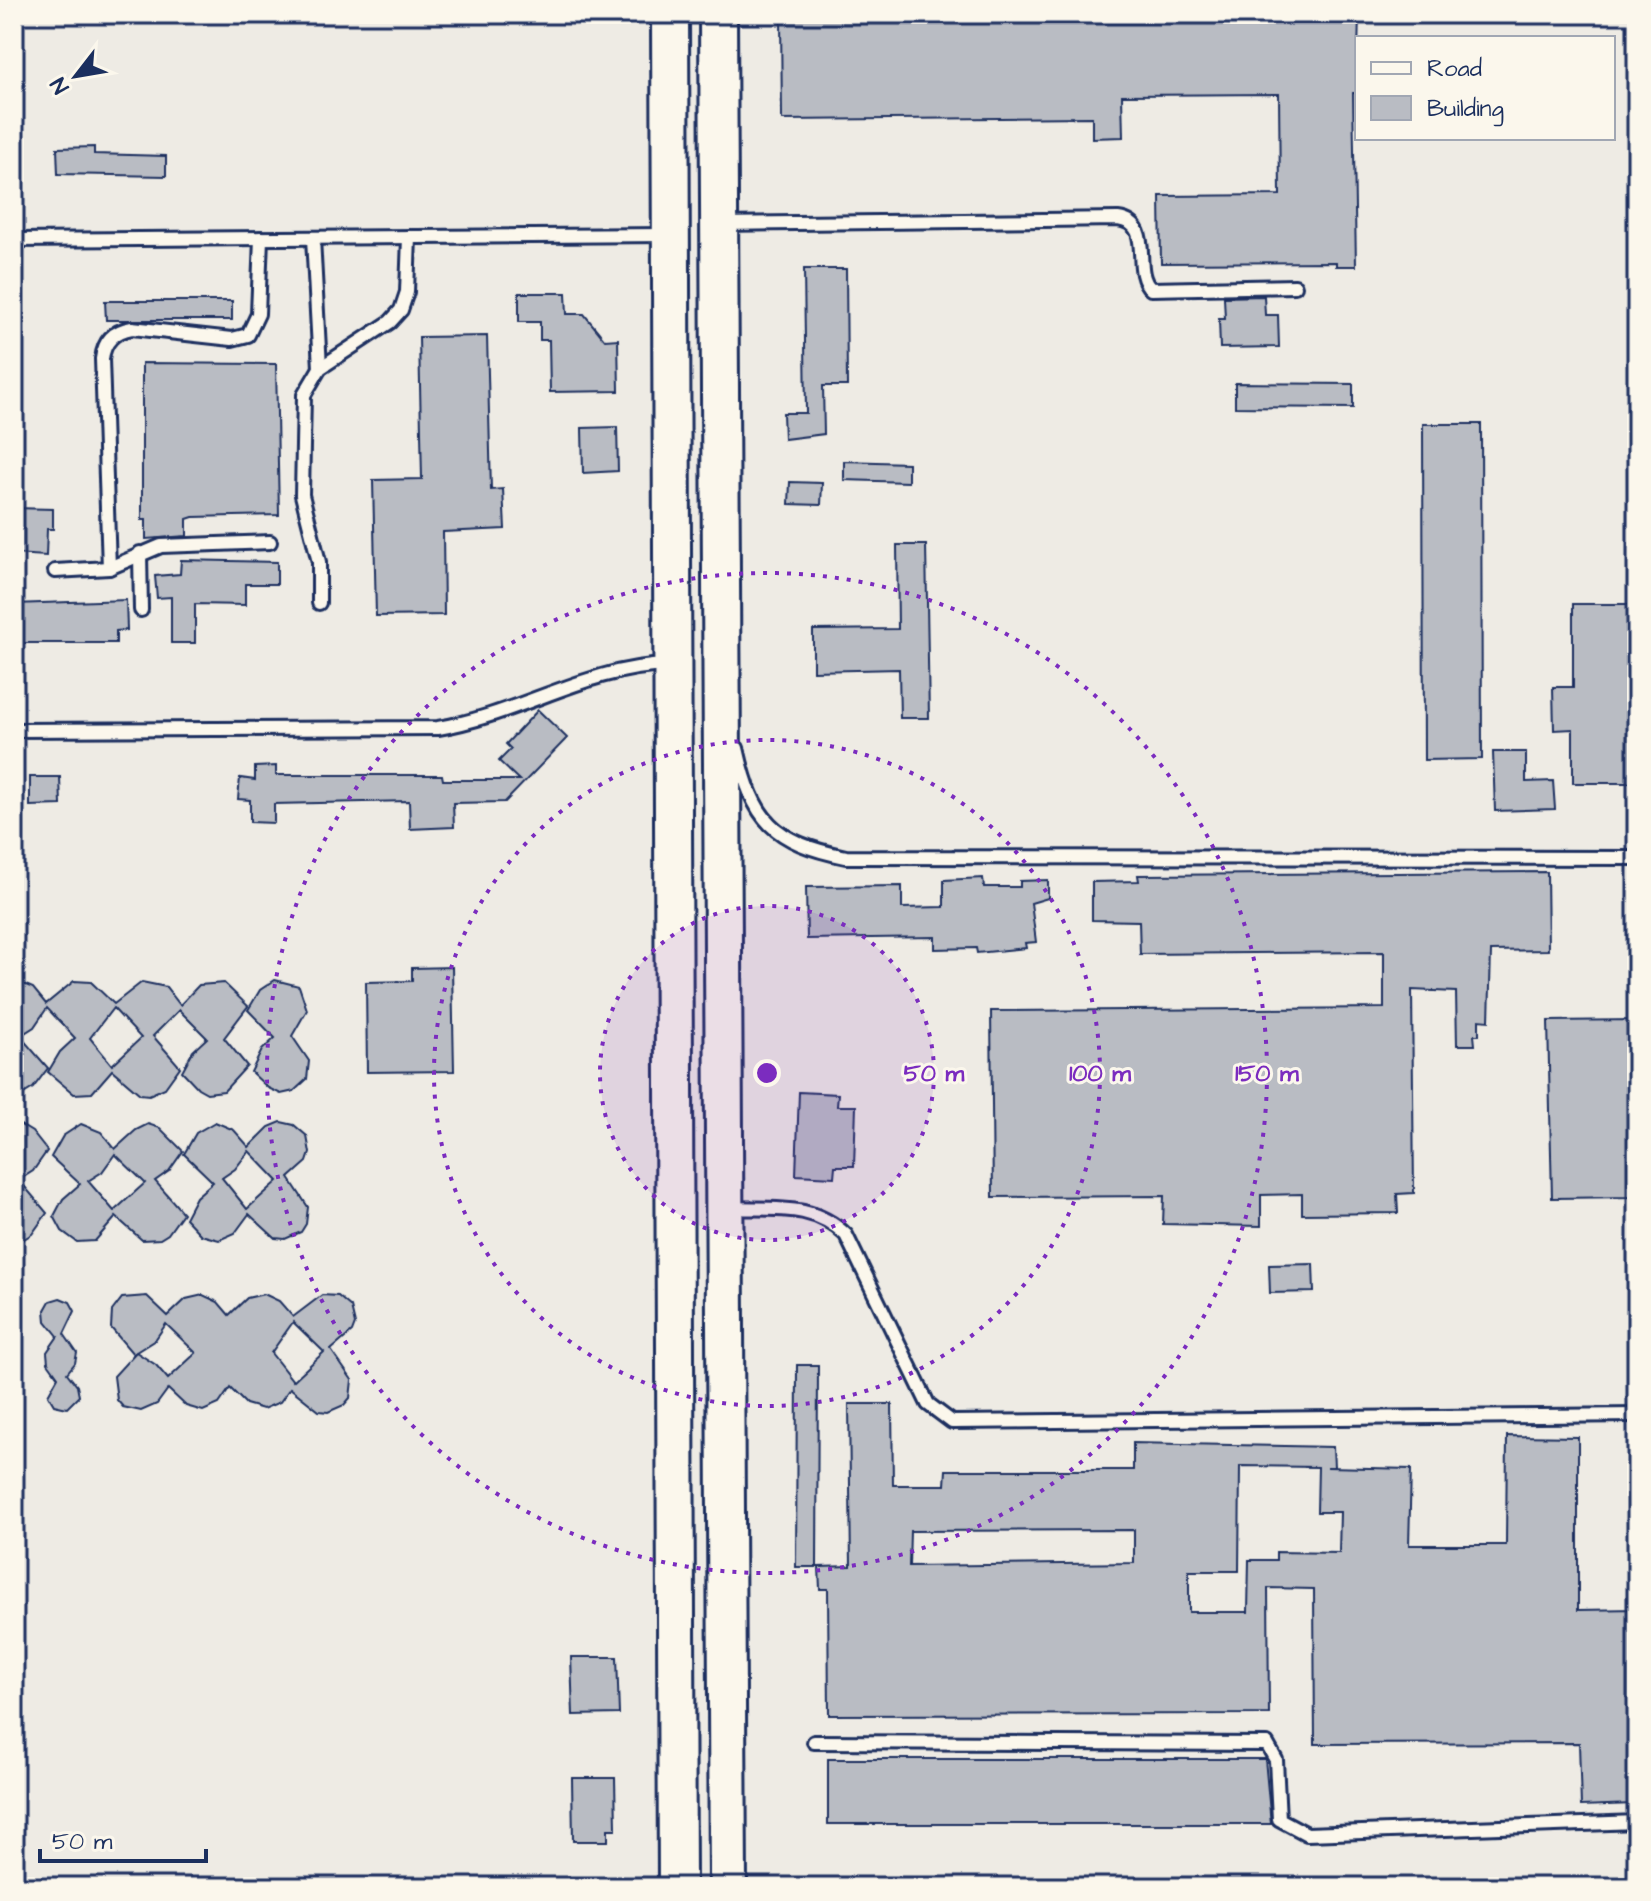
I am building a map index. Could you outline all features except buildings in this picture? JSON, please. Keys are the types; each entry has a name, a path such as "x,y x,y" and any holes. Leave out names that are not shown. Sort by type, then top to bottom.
{"street":[{"path":"670,14 677,1887"},
{"path":"718,14 728,1887"}],"lane":[{"path":"719,224 1118,219 1131,223 1140,234 1143,279 1151,289 1295,286"},
{"path":"14,240 671,235"},
{"path":"319,603 319,562 302,495 304,395 320,368 390,322 401,310 407,292 409,237"},
{"path":"109,568 102,359 106,344 117,333 132,328 232,339 248,335 258,314 261,238"},
{"path":"313,238 320,368"},
{"path":"55,571 109,568 140,553 173,545 270,542"},
{"path":"140,553 141,610"},
{"path":"722,616 735,740 743,775 757,810 778,833 806,849 846,857 1637,858"},
{"path":"14,730 438,728 498,715 616,670 672,664"},
{"path":"725,1208 814,1212 830,1219 846,1235 928,1404 952,1422 1637,1415"},
{"path":"814,1742 1267,1744 1276,1760 1279,1819 1307,1834 1637,1822"}]}
